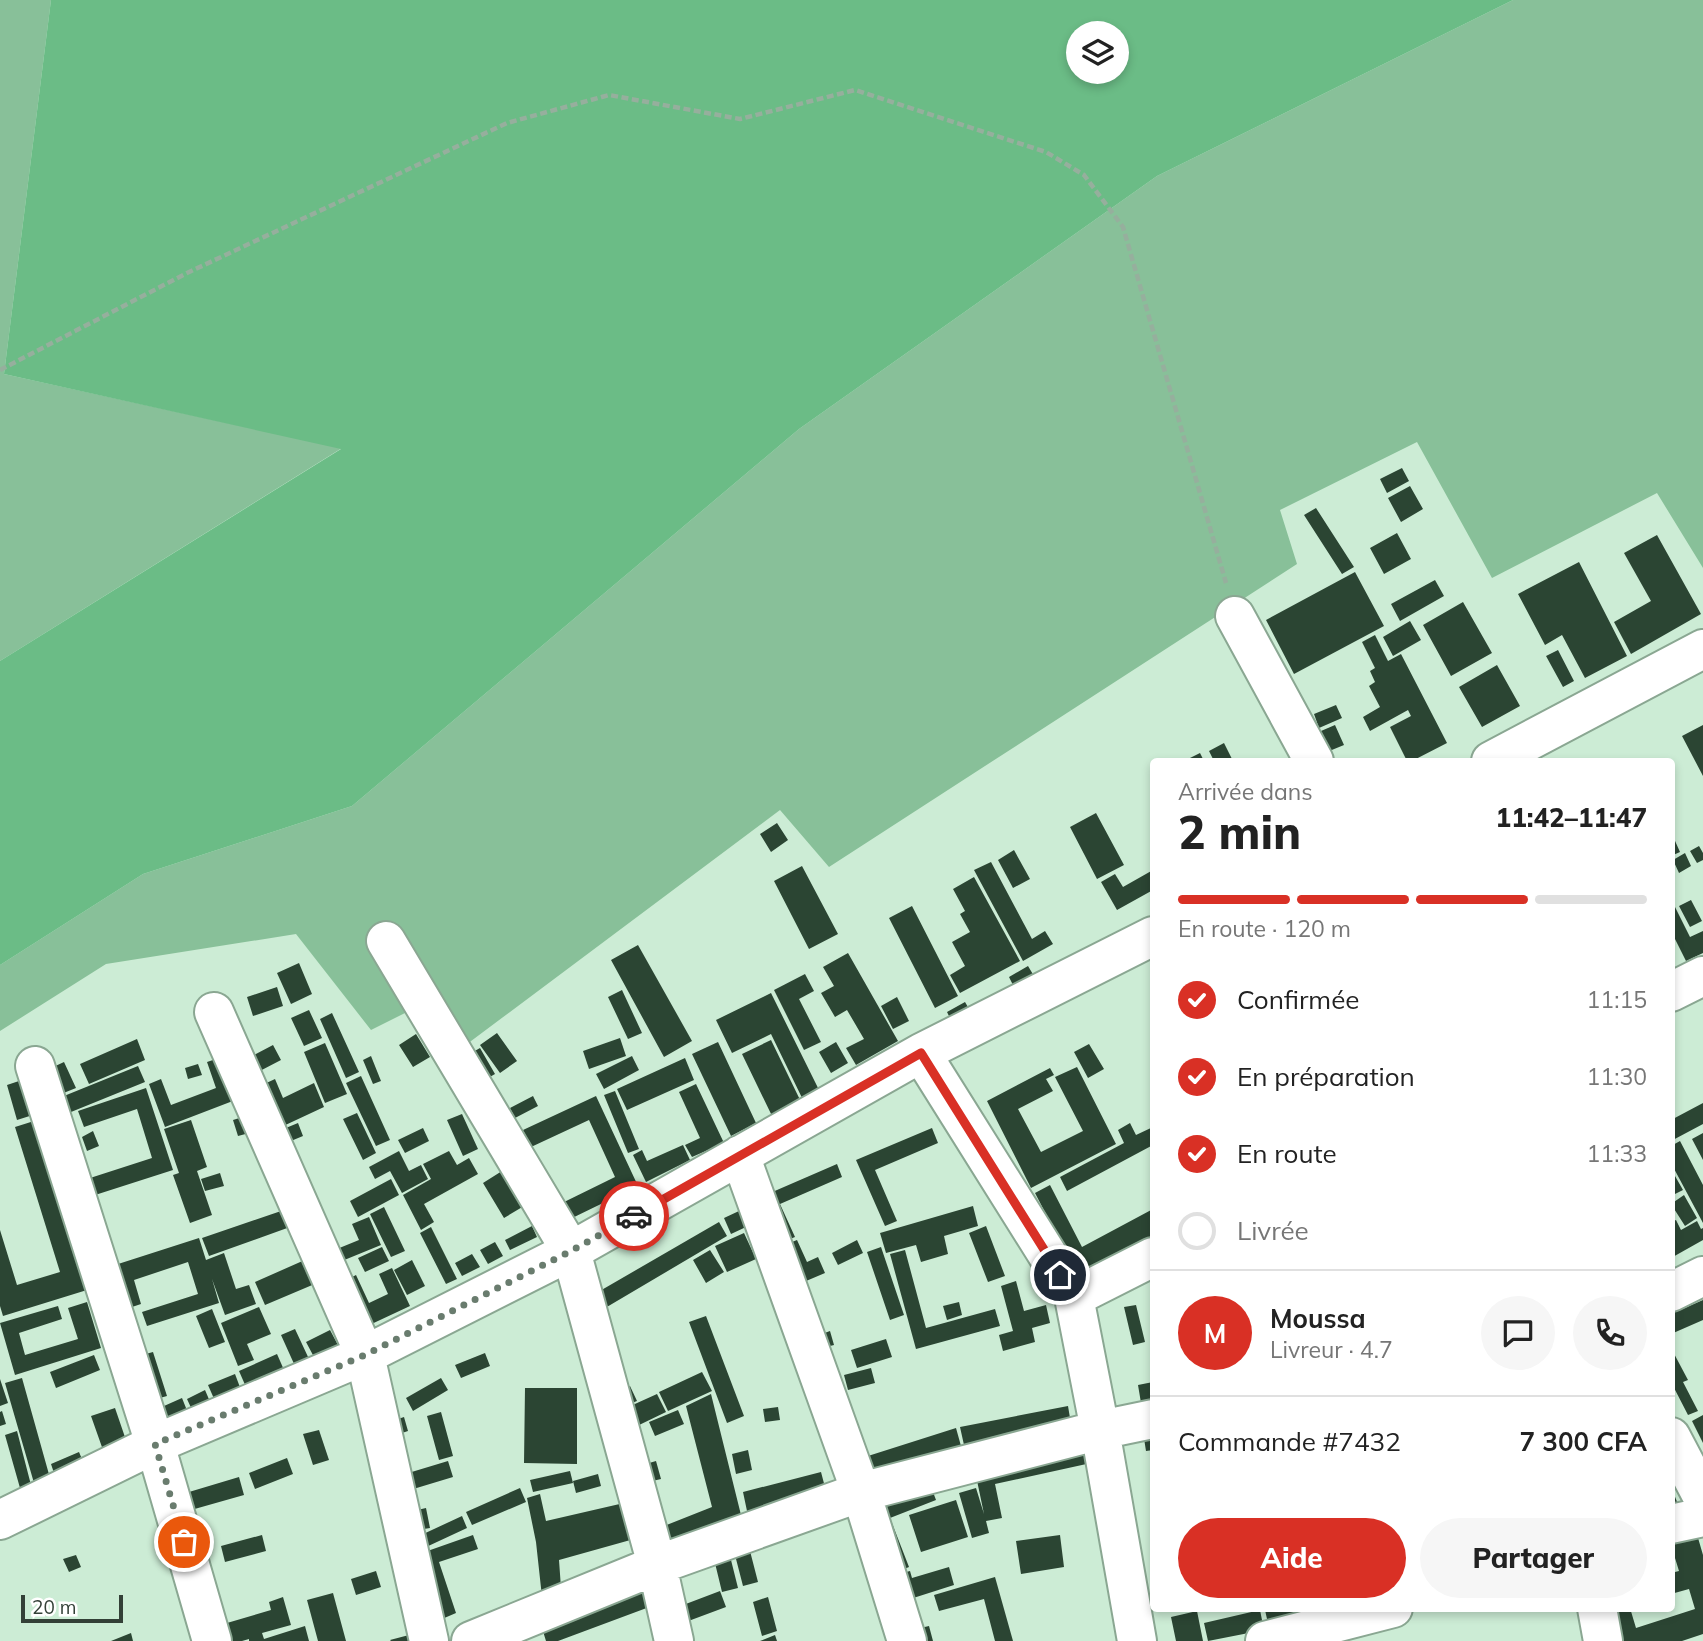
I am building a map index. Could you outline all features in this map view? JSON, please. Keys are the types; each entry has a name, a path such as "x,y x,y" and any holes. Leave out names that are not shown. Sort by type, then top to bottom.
{"street":[{"path":"1236,616 1312,758"},
{"path":"1497,758 1703,649"},
{"path":"0,1520 155,1444 365,1355 571,1251 921,1053 1150,938"},
{"path":"386,941 571,1251 657,1565 674,1641"},
{"path":"1675,990 1703,976"},
{"path":"214,1012 365,1355 429,1641"},
{"path":"921,1053 1074,1297 1137,1641"},
{"path":"35,1066 155,1444 212,1641"},
{"path":"740,1155 861,1492 907,1641"},
{"path":"1074,1297 1150,1259"},
{"path":"1675,1290 1703,1276"},
{"path":"471,1641 657,1565 861,1492 1150,1420"},
{"path":"1675,1445 1703,1498"},
{"path":"1675,1523 1703,1517"},
{"path":"1265,1641 1382,1612"},
{"path":"1598,1612 1603,1641"}],"path":[{"path":"0,370 187,273 507,123 609,95 740,118 855,90 1045,152 1084,175 1123,227 1236,616"}],"shaded area":[{"path":"0,0 51,0 4,374 342,448 0,661"},
{"path":"51,0 1513,0 1157,176 799,429 352,806 143,874 0,965 0,661 341,449 4,374"},
{"path":"1513,0 1703,0 1703,568 1657,493 1492,578 1417,442 1280,510 1297,564 829,867 780,810 443,1062 411,1010 371,1030 296,934 106,964 0,1031 0,965 143,874 352,806 799,429 1157,176"}],"building":[{"path":"1402,468 1409,481 1387,493 1380,479"},
{"path":"1410,486 1423,509 1401,522 1388,498"},
{"path":"1316,508 1354,567 1342,574 1304,515"},
{"path":"1397,533 1411,559 1384,574 1370,548"},
{"path":"1657,535 1701,614 1631,654 1614,622 1651,601 1624,553"},
{"path":"1579,562 1627,656 1585,678 1562,635 1545,645 1518,594"},
{"path":"1355,572 1384,626 1294,674 1266,620"},
{"path":"1435,580 1444,596 1400,621 1391,604"},
{"path":"1463,602 1492,653 1451,676 1423,625"},
{"path":"1410,621 1421,640 1393,656 1383,637"},
{"path":"1375,635 1388,661 1401,654 1447,743 1418,758 1406,758 1390,727 1411,716 1408,710 1370,731 1363,717 1380,707 1369,686 1375,682 1370,671 1375,668 1362,642"},
{"path":"1558,650 1574,681 1563,687 1546,656"},
{"path":"1497,665 1520,706 1482,727 1459,687"},
{"path":"1336,705 1342,718 1319,728 1314,714"},
{"path":"1335,725 1344,745 1322,754 1314,734"},
{"path":"1703,725 1703,776 1682,736"},
{"path":"1224,743 1232,758 1212,758 1209,751"},
{"path":"1200,753 1202,758 1190,758"},
{"path":"1096,813 1124,865 1097,879 1070,827"},
{"path":"777,823 788,840 771,852 760,834"},
{"path":"1675,841 1680,852 1675,854"},
{"path":"1699,846 1703,860 1697,863 1690,851"},
{"path":"1014,850 1030,879 1013,888 998,860"},
{"path":"1685,853 1691,866 1679,873 1675,859"},
{"path":"991,862 1032,939 1045,931 1053,944 1023,961 974,870"},
{"path":"802,866 838,934 809,949 774,881"},
{"path":"1150,872 1150,892 1117,910 1101,882 1115,874 1123,887"},
{"path":"974,877 1020,961 960,993 950,975 965,966 952,942 970,932 960,914 965,911 953,889"},
{"path":"1691,900 1702,921 1690,927 1679,906"},
{"path":"912,906 958,996 935,1008 889,918"},
{"path":"1675,907 1690,937 1703,931 1703,953 1686,961 1675,939"},
{"path":"638,945 692,1041 664,1057 611,960"},
{"path":"848,953 898,1041 856,1065 846,1048 864,1039 847,1010 835,1017 821,993 834,986 823,967"},
{"path":"299,963 312,994 291,1004 277,973"},
{"path":"1028,966 1034,976 1014,987 1009,977"},
{"path":"805,974 814,991 799,999 821,1042 804,1050 774,990"},
{"path":"277,987 283,1006 253,1016 247,997"},
{"path":"622,990 642,1033 628,1039 608,997"},
{"path":"771,993 821,1094 804,1102 771,1034 732,1053 716,1020"},
{"path":"897,997 909,1021 893,1029 881,1006"},
{"path":"965,1002 972,1014 953,1024 947,1012"},
{"path":"309,1010 322,1038 304,1046 291,1018"},
{"path":"332,1013 359,1072 346,1078 320,1019"},
{"path":"497,1033 517,1061 500,1073 480,1045"},
{"path":"416,1034 430,1057 413,1067 399,1045"},
{"path":"620,1038 626,1056 589,1069 583,1051"},
{"path":"137,1039 145,1060 89,1084 80,1064"},
{"path":"771,1040 802,1104 773,1118 742,1054"},
{"path":"718,1042 756,1123 731,1136 692,1054"},
{"path":"836,1042 848,1063 831,1073 819,1052"},
{"path":"325,1043 347,1094 325,1103 304,1052"},
{"path":"1089,1044 1104,1069 1088,1078 1074,1052"},
{"path":"273,1045 281,1060 256,1073 248,1058"},
{"path":"480,1048 495,1074 481,1082 466,1056"},
{"path":"371,1056 381,1081 373,1084 363,1060"},
{"path":"632,1056 639,1070 604,1089 596,1074"},
{"path":"222,1057 238,1099 165,1127 149,1084 161,1079 171,1105 216,1088 207,1062"},
{"path":"685,1058 694,1080 627,1110 617,1089"},
{"path":"64,1062 76,1088 61,1094 49,1069"},
{"path":"198,1064 202,1075 188,1079 185,1068"},
{"path":"138,1066 145,1082 71,1112 64,1096"},
{"path":"1077,1067 1116,1144 1031,1188 987,1101 1050,1068 1054,1075 1046,1079 1053,1091 1018,1109 1041,1152 1083,1131 1055,1077"},
{"path":"361,1076 390,1140 376,1146 346,1083"},
{"path":"25,1079 36,1114 17,1120 7,1085"},
{"path":"275,1079 283,1098 314,1083 324,1107 279,1128 260,1086"},
{"path":"696,1084 724,1143 692,1157 685,1145 700,1138 679,1092"},
{"path":"146,1088 173,1170 92,1196 87,1179 152,1158 137,1109 84,1127 78,1111"},
{"path":"615,1091 639,1149 628,1153 604,1095"},
{"path":"533,1096 538,1106 515,1118 510,1108"},
{"path":"596,1096 638,1186 566,1221 558,1205 615,1177 589,1120 531,1147 511,1143 526,1136 523,1130"},
{"path":"1703,1103 1703,1124 1675,1139 1675,1118"},
{"path":"357,1113 376,1153 363,1160 343,1119"},
{"path":"462,1114 478,1149 463,1156 447,1120"},
{"path":"249,1115 253,1132 238,1136 233,1120"},
{"path":"191,1120 207,1167 197,1171 212,1215 190,1223 173,1175 179,1173 164,1129"},
{"path":"34,1121 87,1290 3,1316 0,1306 0,1230 17,1285 60,1272 15,1127"},
{"path":"298,1123 303,1136 286,1143 281,1130"},
{"path":"1130,1123 1136,1135 1150,1128 1150,1147 1067,1191 1060,1177 1124,1143 1118,1130"},
{"path":"423,1128 429,1141 405,1153 398,1140"},
{"path":"932,1128 938,1143 875,1170 897,1221 885,1226 856,1160"},
{"path":"93,1131 99,1146 87,1151 82,1137"},
{"path":"1703,1133 1703,1160 1692,1139"},
{"path":"1680,1141 1703,1185 1703,1223 1675,1170 1675,1144"},
{"path":"683,1145 690,1160 646,1182 633,1155 642,1150 647,1161"},
{"path":"399,1151 409,1171 421,1165 428,1179 402,1193 390,1171 375,1179 369,1167"},
{"path":"449,1151 457,1165 469,1158 478,1174 424,1204 434,1222 421,1230 403,1195 431,1179 423,1164"},
{"path":"837,1164 842,1177 780,1204 795,1237 780,1243 761,1197"},
{"path":"502,1171 524,1206 504,1218 483,1183"},
{"path":"220,1173 224,1186 205,1191 201,1179"},
{"path":"1675,1176 1683,1190 1675,1194"},
{"path":"391,1179 399,1195 358,1217 350,1201"},
{"path":"1050,1185 1082,1247 1150,1211 1150,1241 1079,1278 1035,1193"},
{"path":"1684,1195 1697,1218 1685,1226 1675,1210 1675,1201"},
{"path":"973,1206 978,1226 944,1236 948,1254 921,1262 916,1245 886,1253 880,1233"},
{"path":"384,1207 405,1251 391,1257 370,1214"},
{"path":"284,1210 290,1227 209,1256 202,1238"},
{"path":"739,1211 746,1227 731,1234 724,1218"},
{"path":"369,1217 381,1245 337,1263 332,1251 359,1240 352,1224"},
{"path":"1675,1220 1681,1230 1697,1221 1701,1229 1703,1228 1703,1240 1675,1256"},
{"path":"719,1222 727,1236 595,1314 586,1299"},
{"path":"532,1226 537,1237 510,1250 505,1240"},
{"path":"986,1226 1005,1276 988,1282 969,1233"},
{"path":"431,1227 457,1279 446,1284 420,1233"},
{"path":"744,1233 756,1259 727,1272 715,1246"},
{"path":"199,1238 206,1260 224,1253 236,1289 249,1285 256,1304 225,1315 212,1279 219,1303 147,1326 142,1312 198,1294 188,1262 134,1280 141,1304 129,1308 115,1265"},
{"path":"797,1240 807,1262 818,1257 825,1273 799,1284 782,1246"},
{"path":"857,1240 863,1253 838,1265 832,1253"},
{"path":"495,1242 503,1256 488,1264 480,1250"},
{"path":"382,1247 389,1261 365,1272 358,1258"},
{"path":"881,1247 904,1315 890,1320 867,1252"},
{"path":"710,1250 724,1272 706,1283 693,1260"},
{"path":"905,1250 926,1328 995,1309 1000,1326 916,1349 890,1254"},
{"path":"472,1254 480,1267 462,1276 455,1263"},
{"path":"307,1259 317,1283 265,1305 255,1282"},
{"path":"412,1260 425,1286 407,1295 394,1270"},
{"path":"392,1268 410,1306 363,1328 342,1282 356,1275 369,1303 388,1294 379,1274"},
{"path":"1016,1281 1024,1311 1046,1305 1050,1323 1032,1328 1035,1342 1003,1351 999,1335 1013,1331 1001,1286"},
{"path":"1703,1300 1703,1320 1675,1332 1675,1312"},
{"path":"87,1302 101,1348 15,1375 0,1323 58,1306 62,1319 19,1333 25,1355 78,1339 68,1308"},
{"path":"959,1302 962,1315 947,1320 943,1306"},
{"path":"1136,1305 1145,1342 1133,1345 1124,1307"},
{"path":"259,1307 271,1334 247,1344 254,1360 238,1366 221,1323"},
{"path":"212,1309 225,1342 209,1348 196,1316"},
{"path":"706,1316 744,1416 727,1423 689,1322"},
{"path":"295,1329 309,1359 295,1366 281,1335"},
{"path":"330,1330 338,1345 314,1357 306,1342"},
{"path":"830,1331 834,1345 826,1347 822,1334"},
{"path":"886,1339 892,1357 857,1368 851,1350"},
{"path":"153,1352 167,1396 149,1401 135,1357"},
{"path":"485,1353 490,1366 461,1378 455,1365"},
{"path":"277,1354 284,1370 246,1387 239,1371"},
{"path":"94,1355 100,1370 56,1388 50,1372"},
{"path":"1675,1356 1688,1380 1683,1382 1698,1411 1688,1415 1675,1390"},
{"path":"871,1368 875,1383 848,1390 844,1375"},
{"path":"702,1372 712,1391 668,1411 659,1392"},
{"path":"235,1374 241,1390 215,1401 208,1385"},
{"path":"22,1378 50,1478 34,1483 5,1383"},
{"path":"441,1378 448,1390 413,1411 406,1398"},
{"path":"0,1379 8,1403 0,1406"},
{"path":"1150,1383 1150,1402 1141,1403 1138,1385"},
{"path":"630,1386 637,1401 624,1406 617,1391"},
{"path":"525,1388 577,1388 577,1464 524,1463"},
{"path":"205,1390 211,1404 193,1412 187,1399"},
{"path":"657,1394 666,1412 635,1427 626,1408"},
{"path":"711,1394 741,1515 659,1546 654,1530 712,1507 686,1406"},
{"path":"182,1398 188,1413 162,1426 155,1410"},
{"path":"1068,1406 1071,1424 964,1445 960,1427"},
{"path":"778,1407 780,1420 765,1422 763,1409"},
{"path":"115,1408 127,1443 103,1450 91,1416"},
{"path":"678,1410 684,1424 655,1436 649,1422"},
{"path":"2,1411 6,1424 0,1426 0,1412"},
{"path":"441,1412 453,1456 439,1460 427,1416"},
{"path":"1703,1415 1703,1443 1692,1421"},
{"path":"404,1417 408,1431 393,1436 389,1422"},
{"path":"956,1428 961,1446 874,1473 868,1456"},
{"path":"319,1430 329,1460 313,1465 303,1434"},
{"path":"17,1431 31,1485 20,1488 5,1435"},
{"path":"1150,1431 1150,1450 1146,1451 1143,1432"},
{"path":"1088,1446 1091,1463 995,1484 1002,1518 986,1521 989,1533 972,1538 959,1493 976,1488 984,1514 975,1471"},
{"path":"748,1450 752,1470 736,1474 732,1454"},
{"path":"79,1452 84,1464 55,1476 51,1464"},
{"path":"287,1458 293,1474 255,1489 249,1473"},
{"path":"448,1461 453,1477 410,1490 405,1474"},
{"path":"656,1461 661,1479 644,1483 639,1466"},
{"path":"570,1471 573,1483 533,1492 530,1480"},
{"path":"821,1472 826,1491 747,1511 743,1492"},
{"path":"598,1474 601,1486 576,1493 573,1481"},
{"path":"239,1477 244,1495 184,1512 179,1495"},
{"path":"930,1484 936,1500 890,1518 909,1567 897,1572 872,1507"},
{"path":"520,1488 526,1502 472,1525 466,1512"},
{"path":"540,1494 546,1521 624,1503 634,1539 559,1560 561,1588 542,1597 536,1542 527,1498"},
{"path":"1675,1497 1680,1509 1675,1510"},
{"path":"956,1500 968,1537 921,1552 909,1515"},
{"path":"426,1508 430,1528 418,1530 413,1511"},
{"path":"462,1516 467,1528 424,1548 419,1536"},
{"path":"1696,1531 1703,1555 1703,1634 1682,1641 1615,1641 1606,1612 1631,1612 1636,1628 1695,1609 1689,1589 1675,1593 1675,1572 1679,1571 1675,1558 1675,1538"},
{"path":"262,1535 266,1551 225,1562 221,1546"},
{"path":"473,1535 478,1549 439,1562 456,1613 442,1619 419,1554"},
{"path":"1060,1535 1064,1567 1021,1574 1016,1541"},
{"path":"750,1551 758,1582 743,1586 735,1555"},
{"path":"76,1555 81,1567 69,1572 63,1559"},
{"path":"730,1556 738,1588 722,1592 714,1559"},
{"path":"949,1567 954,1585 907,1600 899,1574 910,1571 912,1578"},
{"path":"376,1571 381,1587 356,1595 351,1579"},
{"path":"995,1577 1013,1641 995,1641 984,1599 939,1611 934,1595"},
{"path":"646,1590 652,1606 558,1641 546,1641 542,1628"},
{"path":"720,1591 726,1607 675,1626 670,1610"},
{"path":"333,1593 346,1641 318,1641 307,1600"},
{"path":"283,1597 291,1625 262,1633 264,1639 305,1626 309,1641 232,1641 227,1623 271,1610 269,1602"},
{"path":"768,1597 777,1631 762,1636 753,1602"},
{"path":"1197,1612 1203,1641 1176,1641 1171,1617"},
{"path":"1260,1612 1264,1630 1208,1641 1204,1623"},
{"path":"1265,1612 1332,1612 1269,1628"},
{"path":"929,1626 933,1641 919,1641 916,1629"},
{"path":"131,1633 133,1641 111,1641"},
{"path":"409,1635 410,1641 390,1640"},
{"path":"775,1635 777,1641 760,1641"}],"way so far":[{"path":"184,1542 155,1444 365,1355 571,1251 634,1216"}],"route":[{"path":"634,1216 921,1053 1060,1275"}]}
